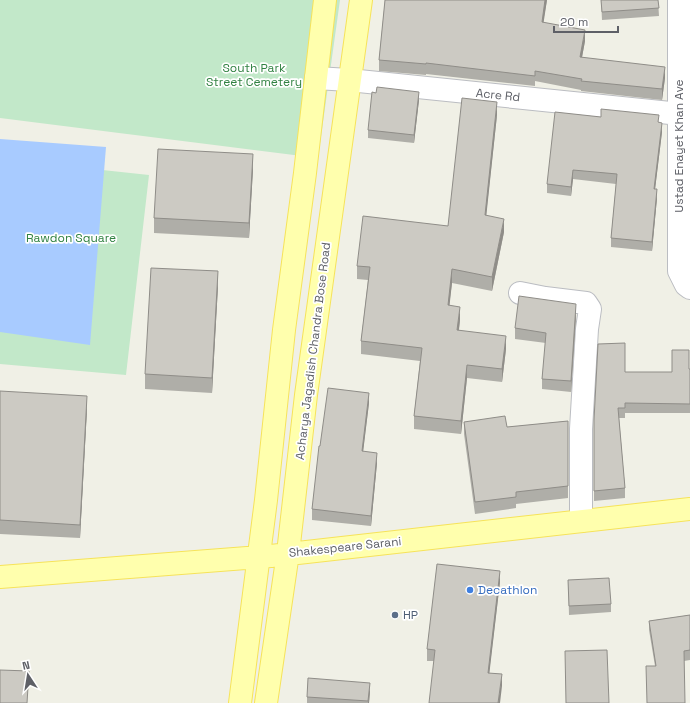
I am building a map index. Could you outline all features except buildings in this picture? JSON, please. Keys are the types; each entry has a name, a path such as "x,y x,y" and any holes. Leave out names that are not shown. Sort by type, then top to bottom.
{"main road":[{"path":"240,703 266,500 284,330 305,173 324,0"},
{"name":"Acharya Jagadish Chandra Bose Road","path":"266,703 288,553 307,388 361,0"},
{"name":"Shakespeare Sarani","path":"0,577 258,557 690,509"}],"street":[{"name":"Ustad Enayet Khan Ave","path":"679,0 679,272 686,285 690,288"},
{"name":"Acre Rd","path":"316,78 350,80 680,114"},
{"path":"520,293 586,303 590,309 587,329 581,429 581,521"}],"green space":[{"name":"South Park Street Cemetery","path":"0,0 340,0 318,158 0,118"},
{"name":"Rawdon Square","path":"0,159 149,175 126,375 0,364"}],"water":[{"name":"Rawdon Square","path":"0,139 106,147 90,345 0,332"}],"place":[{"name":"Decathlon","path":"470,590"},
{"name":"HP","path":"395,615"}]}
